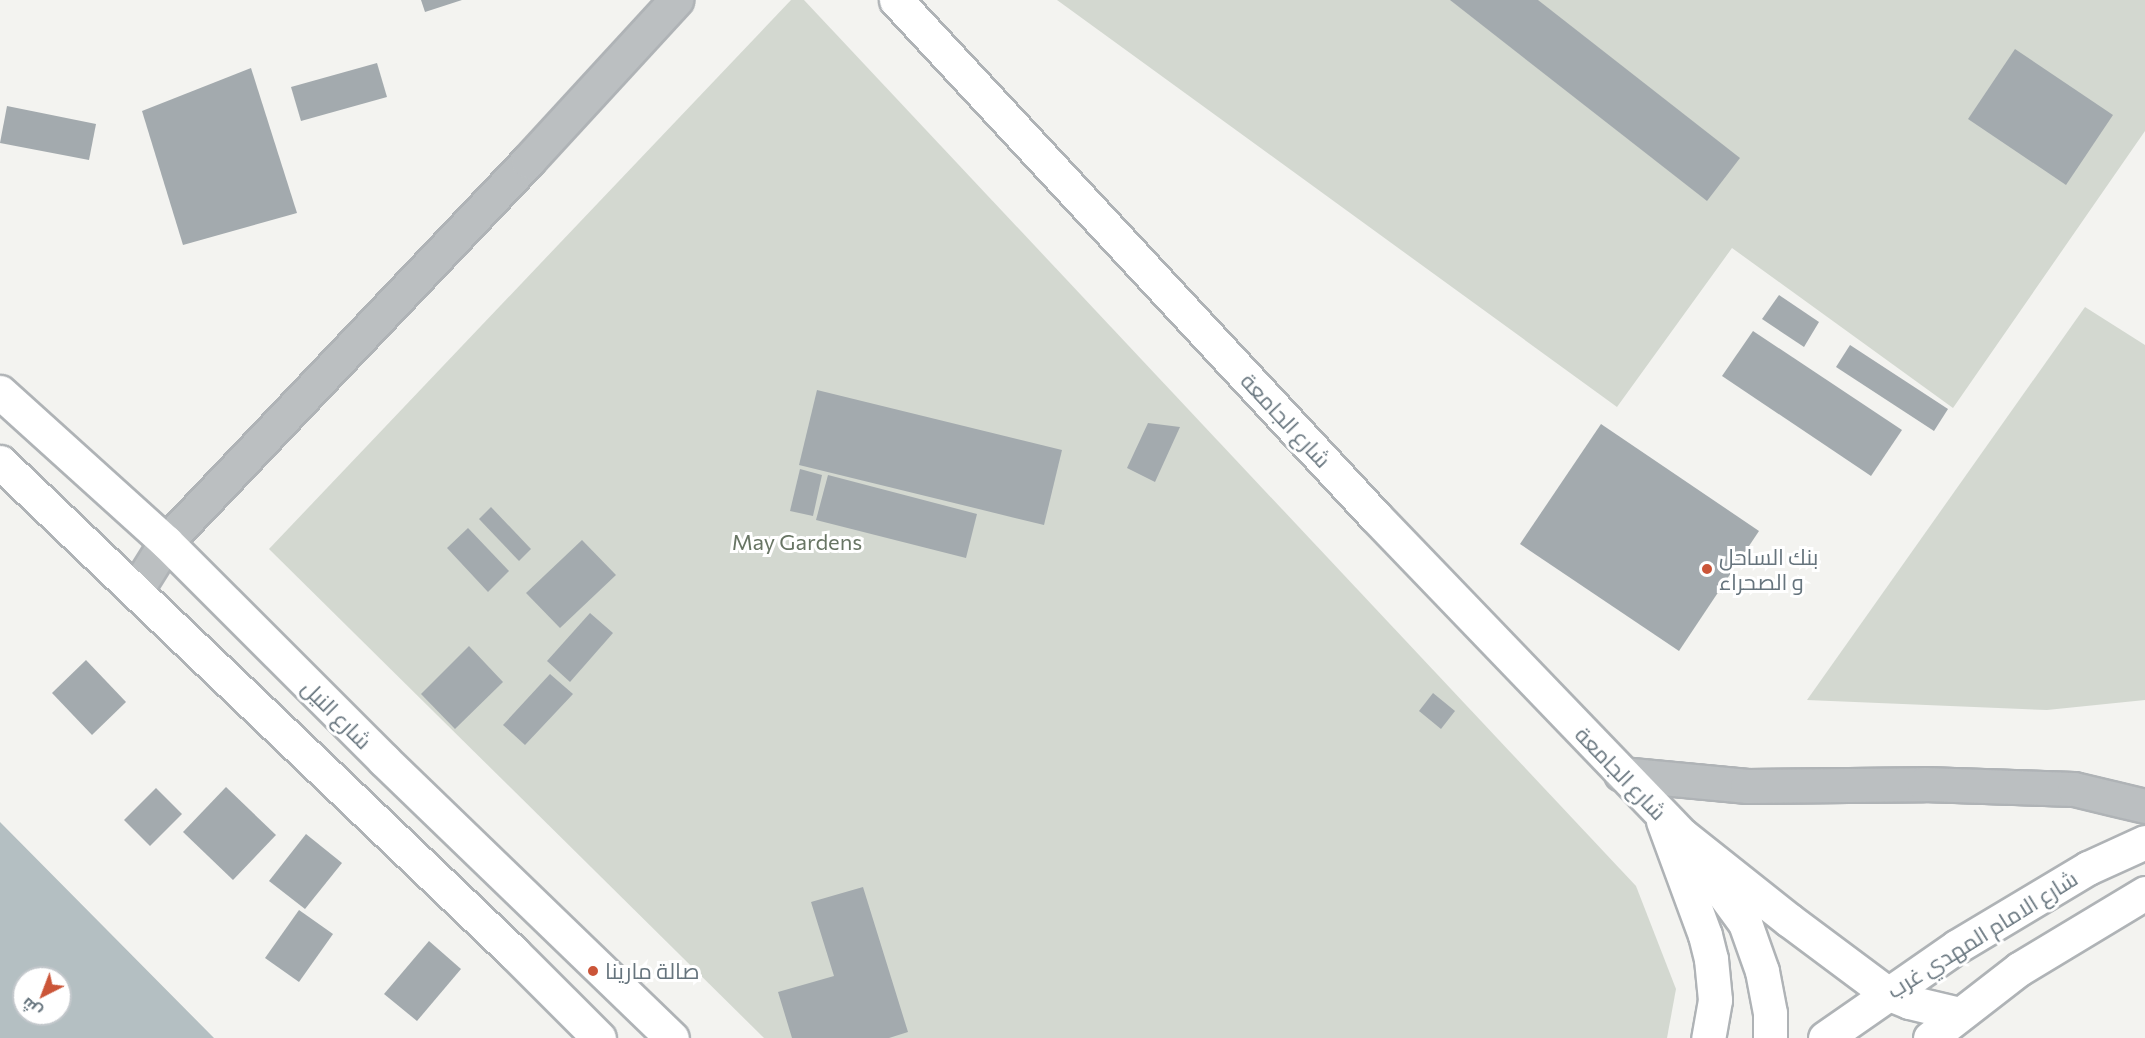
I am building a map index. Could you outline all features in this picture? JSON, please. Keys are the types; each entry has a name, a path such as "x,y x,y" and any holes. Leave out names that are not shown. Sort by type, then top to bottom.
{"main road":[{"name":"شارع الجامعة","path":"896,0 1155,281 1621,774 1671,824 1789,920 1887,993 1909,1002 1959,1014"},
{"name":"شارع النيل","path":"0,392 166,542 384,760 672,1038"},
{"path":"0,462 136,590 599,1038"},
{"name":"شارع الجامعة","path":"1671,824 1744,923 1762,971 1770,1012 1770,1038"},
{"path":"1671,824 1711,959 1715,1000 1708,1038"},
{"name":"شارع الامام المهدي غرب","path":"1825,1038 1887,993 2088,868 2145,842"},
{"path":"1930,1038 2019,969 2145,893"}],"lane":[{"path":"136,590 166,542 528,161 676,0"},
{"path":"1621,774 1747,786 1924,784 2074,789 2145,806"}],"green space":[{"name":"May Gardens","path":"791,0 804,0 1636,886 1676,989 1667,1038 764,1038 269,549"},
{"path":"1057,0 2145,0 2145,131 1953,408 1732,248 1617,407"},
{"path":"2085,307 2145,345 2145,700 2047,710 1807,700"}],"shaded area":[{"path":"0,822 214,1038 0,1038"}],"building":[{"path":"421,0 462,0 425,12"},
{"path":"1450,0 1538,0 1740,158 1707,201"},
{"path":"2015,49 2113,115 2066,185 1968,119"},
{"path":"377,63 387,97 301,121 291,87"},
{"path":"251,68 297,213 183,245 142,111"},
{"path":"7,106 96,124 89,160 0,143"},
{"path":"1779,295 1819,322 1804,347 1762,319"},
{"path":"1753,331 1902,430 1871,476 1722,376"},
{"path":"1850,345 1948,409 1934,431 1836,367"},
{"path":"817,390 1062,450 1044,525 799,465"},
{"path":"1148,423 1180,427 1155,482 1127,468"},
{"path":"1601,424 1759,531 1679,651 1520,544"},
{"path":"800,469 822,475 813,516 790,511"},
{"path":"828,475 977,514 966,558 816,520"},
{"path":"491,507 531,549 519,561 479,519"},
{"path":"468,528 509,571 488,592 447,548"},
{"path":"582,540 616,575 560,628 526,593"},
{"path":"590,613 613,633 570,682 547,661"},
{"path":"469,646 503,682 455,729 421,694"},
{"path":"86,660 126,702 92,735 52,693"},
{"path":"550,674 573,694 525,745 503,725"},
{"path":"1433,693 1455,711 1441,729 1419,711"},
{"path":"226,787 276,835 233,880 183,832"},
{"path":"156,788 182,814 150,846 124,820"},
{"path":"306,834 342,863 305,909 269,881"},
{"path":"863,887 908,1032 889,1038 792,1038 778,992 834,976 811,902"},
{"path":"299,910 333,934 299,982 265,958"},
{"path":"429,941 461,969 417,1021 384,994"}],"place":[{"name":"بنك الساحل و الصحراء","path":"1707,569"},
{"name":"صالة مارينا","path":"593,971"}]}
